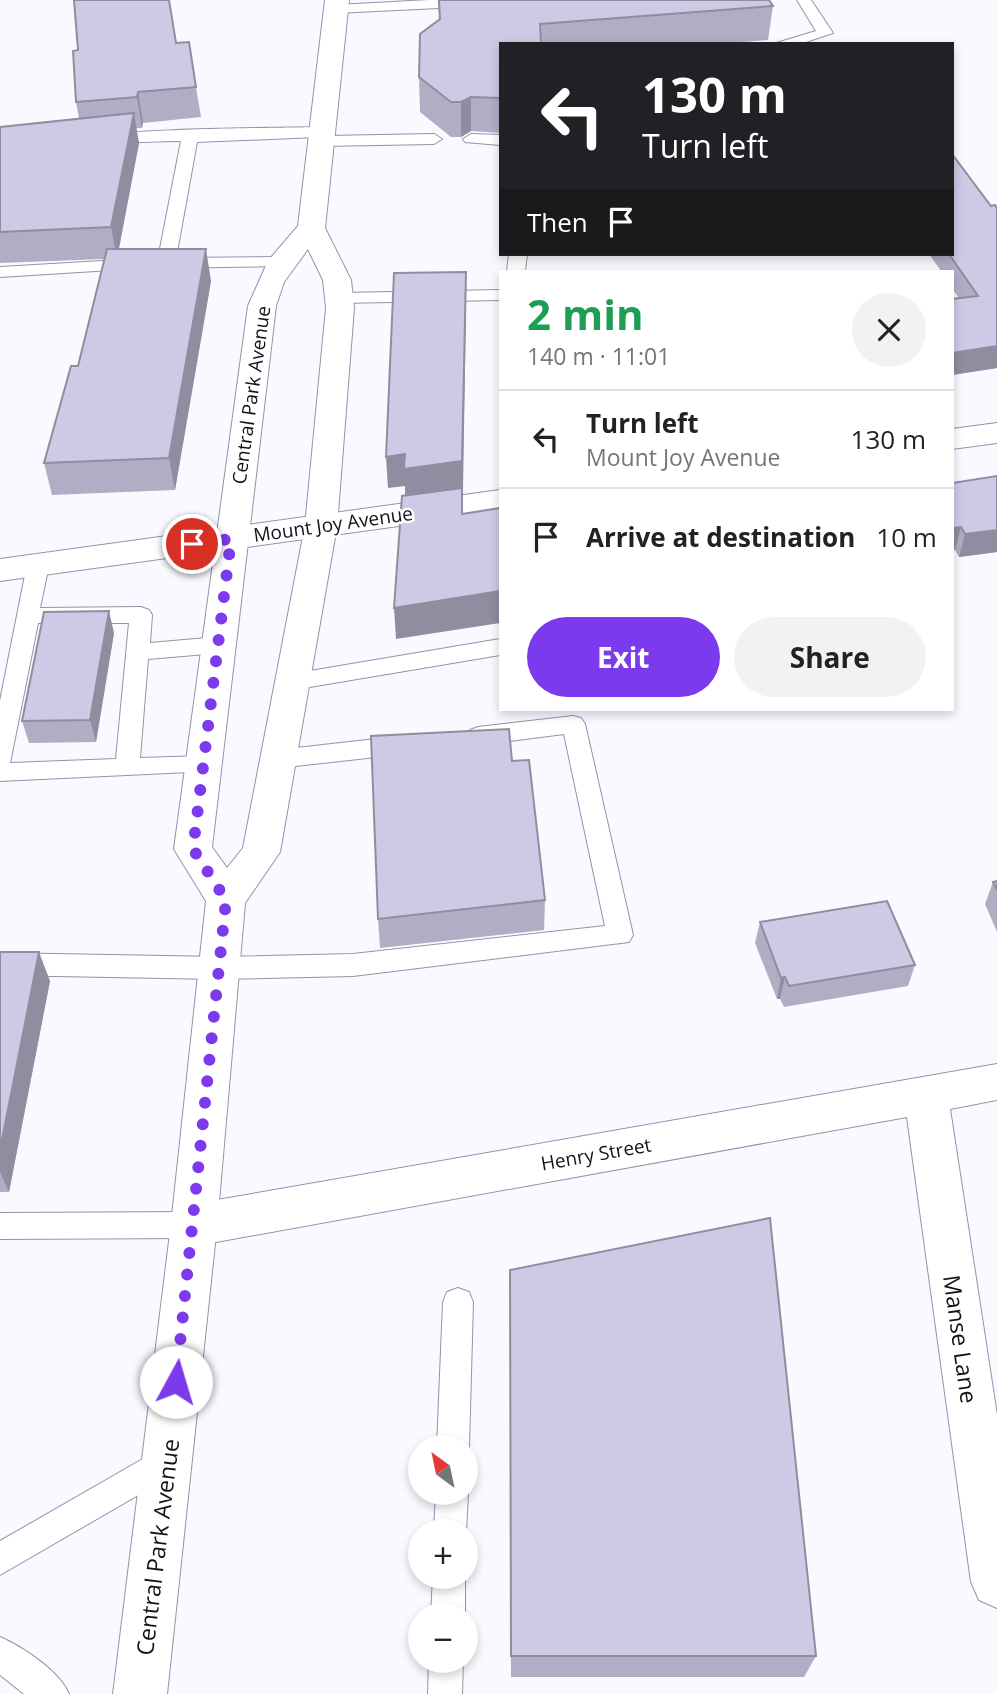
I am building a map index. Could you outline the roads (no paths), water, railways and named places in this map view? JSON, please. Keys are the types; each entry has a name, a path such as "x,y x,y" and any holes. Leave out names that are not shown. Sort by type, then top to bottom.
{"main road":[{"path":"226,900 261,852 321,526 339,298 337,281 311,228 336,4"},
{"name":"Central Park Avenue","path":"140,1694 194,1225 226,900 193,849 262,306 270,282 282,261 311,228"},
{"path":"954,439 997,433"},
{"name":"Mount Joy Avenue","path":"0,570 499,501"},
{"name":"Henry Street","path":"194,1225 997,1082"},
{"name":"Manse Lane","path":"926,1095 997,1582"}],"lane":[{"path":"336,4 520,0"},
{"path":"788,42 825,33 804,0"},
{"path":"91,140 156,134 190,137 434,139"},
{"path":"166,264 190,137"},
{"path":"471,139 499,140"},
{"path":"0,272 47,272 96,265 282,261"},
{"path":"339,298 499,295"},
{"path":"0,760 38,565"},
{"path":"28,616 141,615 127,768"},
{"path":"138,652 218,645"},
{"path":"292,682 499,647"},
{"path":"0,964 219,968 354,965 620,935 573,724 452,739"},
{"path":"278,760 425,742"},
{"path":"0,772 204,765"},
{"path":"0,1226 194,1225"},
{"path":"453,1435 458,1302"},
{"path":"0,1559 167,1461"},
{"path":"0,1654 52,1694"},
{"path":"445,1694 446,1673"}]}
